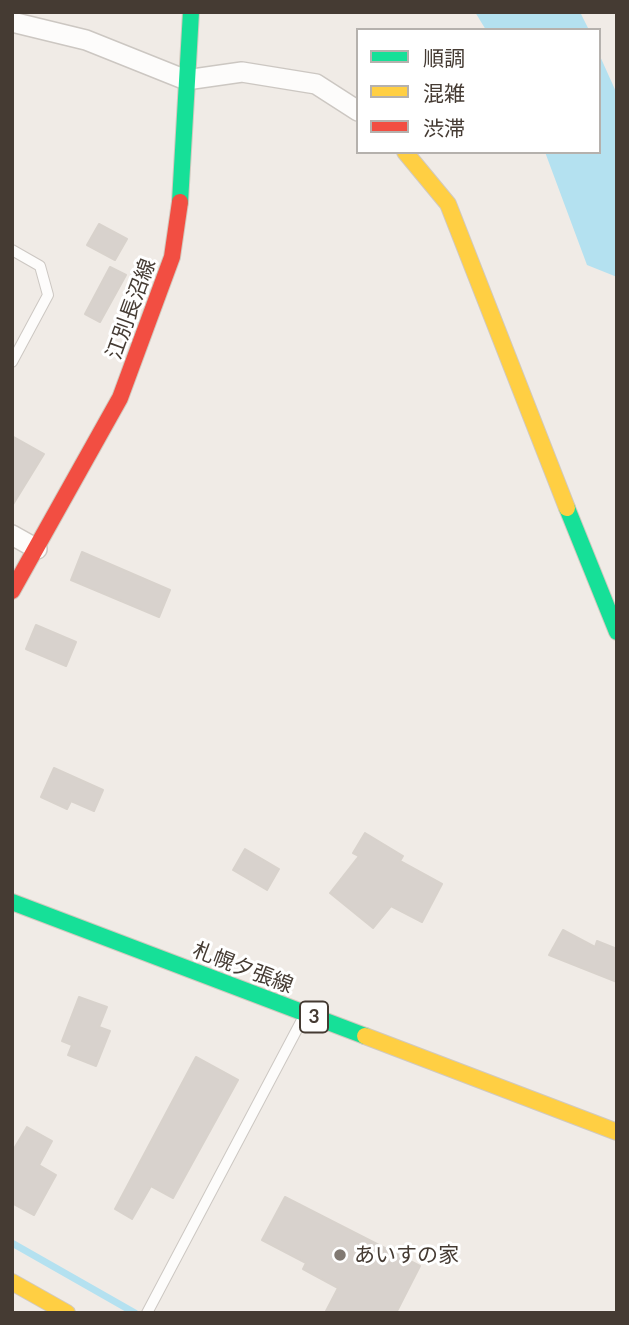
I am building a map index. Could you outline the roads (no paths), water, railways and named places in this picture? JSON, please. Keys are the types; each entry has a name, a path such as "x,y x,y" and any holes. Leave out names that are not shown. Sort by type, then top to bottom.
{"main road":[{"name":"江別長沼線","path":"12,591 120,398 172,257 183,181 191,12"},
{"path":"407,154 448,204 478,289 617,632"},
{"name":"札幌夕張線","path":"12,902 617,1132"},
{"path":"12,1282 67,1313"}],"street":[{"path":"12,22 86,40 186,80 242,72 316,84 356,110"},
{"path":"12,536 37,549"}],"lane":[{"path":"12,250 40,266 48,295 12,362"},
{"path":"148,1313 305,1014"}],"water":[{"path":"475,12 580,12 588,28 485,28"},
{"path":"601,58 617,94 617,277 587,265 546,154 601,154"}],"waterway":[{"path":"12,1243 135,1313"}],"place":[{"name":"あいすの家","path":"340,1255"}]}
